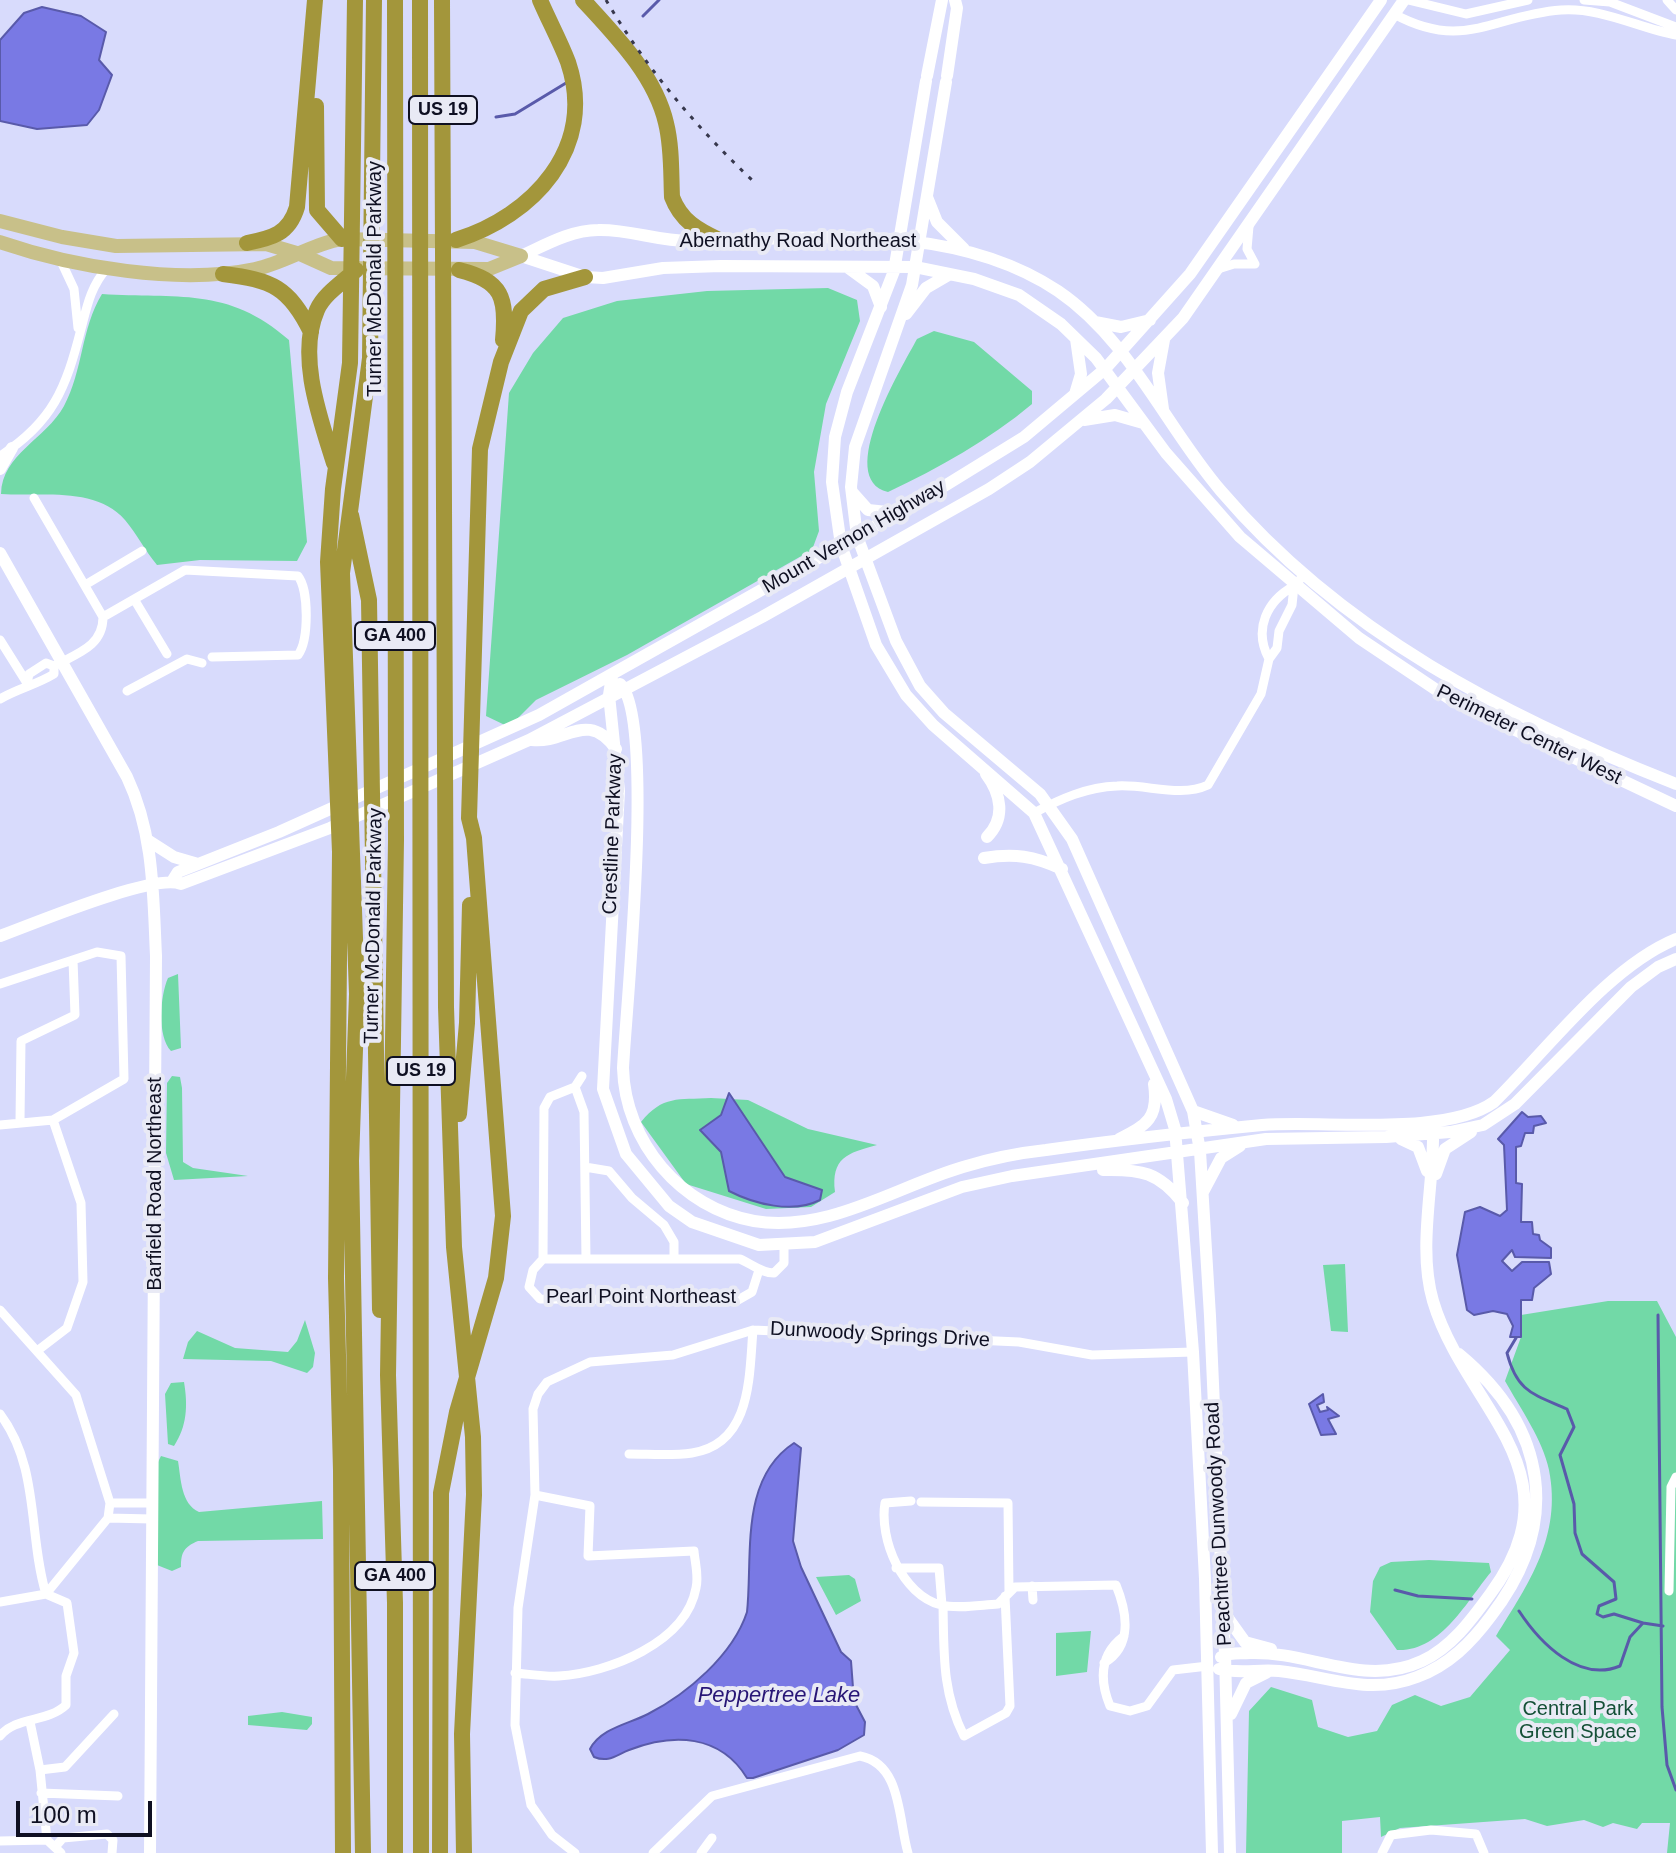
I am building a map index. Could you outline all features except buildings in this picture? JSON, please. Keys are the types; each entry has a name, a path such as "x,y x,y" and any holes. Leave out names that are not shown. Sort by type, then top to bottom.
{"highway":[{"path":"316,0 317,210 342,239"},
{"path":"247,243 278,236 291,223 297,207 316,0"},
{"path":"343,1853 341,1471 336,1278 340,852 330,642 329,524 346,415 354,222 355,0"},
{"path":"363,1853 351,1161 357,994 342,621 345,532 366,410 372,299 374,0"},
{"name":"Turner McDonald Parkway","path":"395,0 396,840 388,1375 395,1603 395,1853"},
{"name":"US 19","path":"420,0 421,1853"},
{"name":"US 19","path":"442,0 445,914 456,1284 472,1424 474,1495 462,1734 464,1853"},
{"path":"456,240 483,232 534,199 569,143 574,99 568,64 540,0"},
{"path":"583,0 636,63 656,93 667,126 672,197 676,208 690,224 719,240"},
{"path":"311,332 322,301 356,270"},
{"path":"452,1183 467,1023 477,468 501,362 505,317 503,299 490,282 459,270"},
{"path":"223,274 250,277 282,289 299,308 311,332 318,409 358,538 369,600 378,1289 388,1375"},
{"path":"501,362 521,311 535,295 559,282 585,277"},
{"path":"440,1853 440,1536 444,1467 492,1296 500,1260 503,1216 474,838 469,818"},
{"path":"351,1161 374,991"}],"main road":[{"path":"942,0 895,266 847,392 835,437 832,482 841,545 876,645 895,679 918,710 1034,813 1062,869 1151,1068 1157,1104 1151,1117 1140,1129 1112,1142"},
{"path":"899,323 915,267 947,79 957,8 955,0"},
{"name":"Mount Vernon Highway","path":"0,936 153,885 173,880 181,884 330,828 492,758 849,568 989,489 1081,421 1164,340 1218,269 1406,0"},
{"path":"1377,1 1394,14"},
{"name":"Mount Vernon Highway","path":"173,880 178,872 323,813 539,715 1006,449 1105,369 1153,319 1216,239 1377,1"},
{"path":"927,197 937,222 964,249"},
{"name":"Abernathy Road Northeast","path":"0,221 116,246 266,244 331,268 356,270 489,269 587,230 616,231 672,241 919,241 964,249 1025,271 1060,292 1095,322 1134,369"},
{"name":"Abernathy Road Northeast","path":"0,242 58,257 152,273 223,274 256,269 325,242 342,239 456,240 489,245 585,277 707,266 915,267 952,274 1019,295 1076,339 1118,386"},
{"path":"844,266 868,280 881,307"},
{"path":"899,323 926,288 952,274"},
{"path":"1095,322 1121,327 1153,319"},
{"name":"Peachtree Dunwoody Road","path":"899,323 860,427 851,490 857,536 864,558 896,641 920,686 944,713 1027,781 1050,805 1094,886 1193,1111 1198,1133 1226,1671 1230,1853"},
{"path":"1074,396 1081,374 1076,339"},
{"path":"1163,412 1158,373 1164,340"},
{"name":"Perimeter Center West","path":"1134,369 1221,491 1305,574 1390,641 1469,691 1676,784"},
{"name":"Perimeter Center West","path":"1118,386 1143,423 1212,509 1294,586 1359,638 1444,696 1676,806"},
{"path":"1081,421 1108,415 1143,423"},
{"path":"0,469 12,448"},
{"path":"851,490 868,510 881,514 900,512"},
{"name":"Barfield Road Northeast","path":"0,553 59,663 127,777 142,811 149,841 153,885 156,1050 150,1853"},
{"path":"612,676 625,689"},
{"name":"Crestline Parkway","path":"612,676 609,695 619,791 603,1089 626,1154 669,1206 692,1222 759,1245 784,1246 815,1242 962,1187 1012,1176 1251,1142 1386,1137 1433,1127"},
{"name":"Crestline Parkway","path":"625,689 639,780 623,1079 640,1135 674,1183 693,1197 717,1210 755,1221 798,1221 848,1210 962,1167 1008,1157 1248,1127"},
{"path":"529,740 549,739 572,730 588,729 605,736 617,750"},
{"path":"977,762 992,783 1000,807 997,821 987,837"},
{"path":"149,841 174,857 198,864"},
{"path":"984,858 1013,854 1039,859 1062,869"},
{"path":"610,929 631,926"},
{"path":"1433,1127 1471,1115 1494,1102 1615,978 1647,952 1676,939"},
{"path":"1431,1188 1445,1149 1515,1104 1631,987 1658,967 1676,959"},
{"name":"Peachtree Dunwoody Road","path":"1151,1068 1177,1136 1180,1153 1208,1666 1212,1853"},
{"path":"1193,1111 1218,1122 1248,1127 1340,1123 1433,1127 1483,1125"},
{"path":"1339,1137 1340,1123"},
{"path":"1222,1608 1245,1642 1370,1673 1405,1668 1433,1654 1459,1634 1503,1574 1522,1524 1521,1476 1504,1429 1465,1375 1437,1313 1429,1285 1433,1127"},
{"path":"1386,1137 1411,1141 1418,1147 1431,1188"},
{"path":"1202,1195 1221,1158 1251,1142"},
{"path":"1008,1157 1012,1176"},
{"path":"1049,1170 1145,1170 1169,1185 1183,1203"},
{"path":"848,1210 855,1228"},
{"path":"1208,1666 1226,1671 1283,1672 1355,1686 1395,1684 1438,1667 1468,1645 1523,1570 1537,1509 1531,1460 1511,1415 1477,1369 1454,1350"},
{"path":"1208,1666 1225,1654 1286,1654"},
{"path":"1227,1728 1234,1701 1246,1683 1255,1676 1283,1672"}],"street":[{"path":"1406,0 1466,14 1528,0"},
{"path":"1584,0 1610,2 1676,27"},
{"path":"1667,0 1676,10"},
{"path":"1394,14 1419,28 1470,32 1561,10 1582,11 1676,35"},
{"path":"1218,269 1234,264 1255,264 1247,249 1249,225"},
{"path":"58,257 72,279 79,335"},
{"path":"0,456 36,427 58,400 71,368 95,281 109,266"},
{"path":"0,699 27,683 29,674 46,663 59,663 96,642 103,633 103,617 34,498"},
{"path":"85,585 142,551"},
{"path":"103,617 185,570 298,576 303,586 304,600 304,643 298,655 212,657"},
{"path":"1269,659 1261,643 1267,615 1276,596 1294,586 1305,574"},
{"path":"1034,813 1071,794 1114,785 1193,793 1208,785 1261,694 1269,659 1277,648 1279,631 1292,605 1294,586"},
{"path":"134,599 167,654"},
{"path":"0,640 27,683"},
{"path":"127,691 187,659 202,663"},
{"path":"0,984 97,952 121,956 124,1079 53,1120 0,1125"},
{"path":"20,1121 21,1041 75,1015 73,960"},
{"path":"543,1259 544,1108 550,1097 575,1087 582,1076"},
{"path":"575,1087 584,1112 586,1259"},
{"path":"33,1347 67,1328 83,1282 81,1203 53,1120"},
{"name":"Pearl Point Northeast","path":"585,1167 609,1171 632,1198 664,1225 674,1242 674,1259"},
{"name":"Pearl Point Northeast","path":"759,1270 752,1292 738,1300 540,1299 529,1287 533,1270 543,1259 740,1259 765,1273 779,1270 784,1263 784,1246"},
{"path":"0,1310 76,1395 110,1503 108,1518 46,1594"},
{"path":"629,1454 692,1453 708,1449 733,1431 744,1408 753,1330"},
{"name":"Dunwoody Springs Drive","path":"575,1853 552,1835 531,1805 517,1743 515,1673 518,1608 535,1495 533,1409 538,1394 547,1382 590,1362 673,1355 753,1330 1019,1342 1092,1355 1193,1352"},
{"path":"0,1414 22,1458 31,1485 39,1570 46,1594"},
{"path":"1669,1591 1673,1563 1671,1487 1676,1477"},
{"path":"515,1673 559,1676 607,1667 634,1656 677,1625 697,1586 694,1551 588,1556 590,1506 535,1495"},
{"path":"110,1503 153,1503"},
{"path":"896,1568 939,1568 943,1605 944,1678 951,1710 964,1736 1006,1713 1010,1706 1009,1591 1008,1518 1008,1503 885,1503 883,1516 896,1568 924,1598 943,1605 998,1604 1009,1591 1032,1586 1116,1585 1122,1599 1124,1636 1120,1650 1104,1663 1101,1673 1110,1706 1130,1711 1147,1706 1173,1670 1208,1666"},
{"path":"108,1518 152,1519"},
{"path":"1032,1586 1033,1600"},
{"path":"0,1602 46,1594 67,1603 74,1653 66,1676 66,1705 55,1715 7,1727 1,1733"},
{"path":"40,1770 65,1767 114,1714"},
{"path":"30,1722 40,1770 41,1793 54,1847"},
{"path":"653,1853 712,1796 860,1756 876,1761 888,1772 908,1853"},
{"path":"41,1793 118,1796"},
{"path":"1382,1853 1391,1835 1431,1830 1476,1834 1484,1853"},
{"path":"54,1847 63,1838 107,1834 113,1840 112,1853"},
{"path":"701,1853 712,1838"},
{"path":"0,1841 54,1847"}],"green space":[{"path":"828,288 857,300 860,321 826,404 814,472 819,531 812,550 627,655 536,700 509,727 486,716 509,393 533,353 563,318 617,301 707,291"},
{"path":"102,294 178,297 223,303 266,323 289,340 307,542 297,561 200,560 157,565 125,520 99,502 67,495 1,494 9,468 64,406 75,379 90,321"},
{"path":"934,331 974,342 1032,391 1032,404 999,430 963,452 888,492 873,483 868,467 869,445 887,396 917,339"},
{"path":"178,974 181,1048 171,1051 162,1026 162,1005 168,978"},
{"path":"172,1076 180,1077 182,1088 183,1162 193,1168 248,1176 174,1180 166,1153 167,1083"},
{"path":"711,1098 748,1100 808,1129 877,1145 843,1159 836,1171 835,1192 811,1207 766,1209 686,1184 641,1122 664,1103"},
{"path":"1345,1264 1348,1332 1331,1331 1323,1265"},
{"name":"Central Park Green Space","path":"1608,1301 1657,1301 1676,1337 1676,1853 1667,1853 1670,1823 1642,1823 1637,1829 1613,1823 1603,1827 1584,1820 1547,1826 1525,1819 1400,1828 1381,1837 1380,1817 1342,1821 1342,1853 1246,1853 1249,1711 1271,1687 1312,1700 1318,1727 1348,1737 1377,1731 1392,1705 1415,1695 1441,1706 1470,1697 1510,1650 1496,1636 1540,1558 1547,1538 1552,1494 1542,1447 1505,1381 1521,1337 1521,1315"},
{"path":"305,1320 315,1353 313,1367 307,1373 271,1361 183,1359 188,1342 197,1331 235,1348 288,1352 297,1341"},
{"path":"184,1382 185,1416 174,1446 168,1444 165,1394 171,1383"},
{"path":"161,1456 178,1461 185,1497 199,1512 322,1501 323,1539 198,1541 184,1551 181,1567 172,1571 157,1565 157,1464"},
{"path":"1391,1562 1489,1563 1491,1572 1439,1634 1427,1643 1397,1650 1370,1612 1373,1581 1380,1567"},
{"path":"849,1575 855,1579 861,1601 836,1615 816,1577"},
{"path":"1091,1631 1087,1672 1056,1676 1056,1633"},
{"path":"282,1712 312,1717 312,1724 307,1730 248,1725 248,1716"}],"water":[{"path":"42,7 81,16 106,32 99,60 112,75 99,110 87,125 37,129 0,121 0,40 24,13"},
{"path":"729,1093 785,1177 822,1190 820,1200 798,1206 774,1206 729,1191 721,1152 700,1130 721,1115"},
{"path":"1522,1112 1528,1117 1541,1116 1546,1123 1534,1126 1533,1133 1525,1133 1521,1146 1516,1147 1516,1183 1522,1184 1521,1222 1532,1222 1533,1234 1539,1235 1540,1240 1551,1248 1551,1258 1515,1257 1512,1250 1502,1261 1512,1271 1522,1262 1549,1262 1551,1274 1534,1288 1532,1300 1521,1300 1521,1337 1510,1337 1513,1326 1507,1314 1493,1311 1474,1315 1467,1310 1457,1255 1465,1212 1480,1207 1500,1216 1507,1210 1504,1145 1498,1139"},
{"path":"1323,1394 1324,1402 1317,1405 1320,1412 1328,1410 1327,1407 1339,1416 1328,1419 1336,1434 1321,1435 1309,1404"},
{"name":"Peppertree Lake","path":"794,1443 801,1448 793,1541 801,1567 841,1652 851,1661 854,1701 865,1722 864,1735 838,1750 753,1778 747,1778 736,1763 723,1753 694,1741 662,1741 608,1759 594,1757 590,1749 601,1736 678,1696 707,1672 731,1643 747,1612 752,1520 757,1498 764,1477 776,1458"}],"waterway":[{"path":"643,16 659,0"},
{"path":"496,117 515,114 566,83"},
{"path":"1658,1315 1662,1707 1667,1765 1676,1790"},
{"path":"1516,1338 1507,1353 1521,1384 1536,1395 1567,1409 1574,1427 1560,1455 1574,1504 1575,1533 1582,1554 1614,1582 1616,1599 1599,1606 1597,1614 1603,1617 1614,1614 1643,1623"},
{"path":"1395,1590 1418,1596 1472,1599"},
{"path":"1519,1611 1549,1647 1576,1665 1590,1669 1605,1670 1620,1666 1630,1637 1643,1623 1663,1626"}],"railway":[{"path":"606,0 673,96 753,181"}]}
